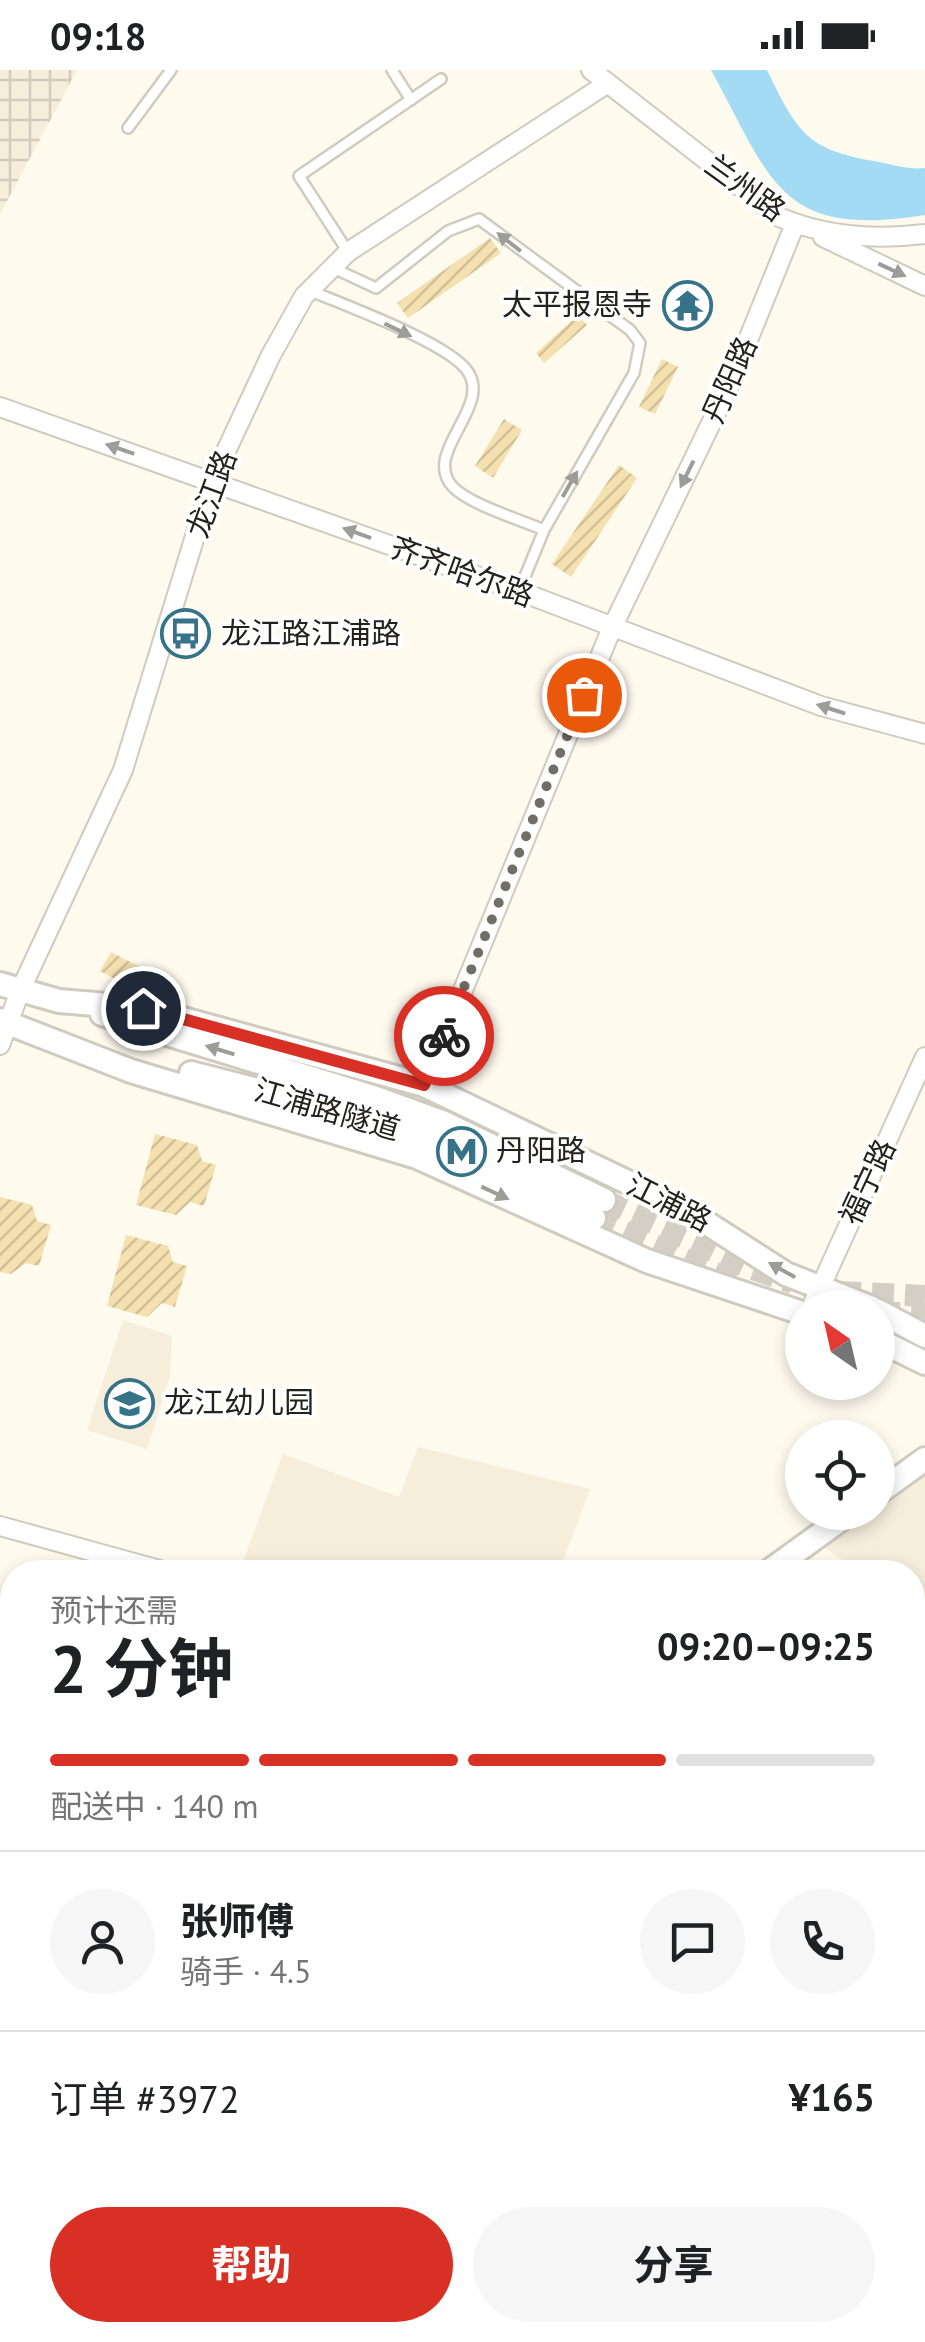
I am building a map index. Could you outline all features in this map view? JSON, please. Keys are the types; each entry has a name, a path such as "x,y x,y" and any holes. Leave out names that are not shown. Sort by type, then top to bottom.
{"main road":[{"name":"江浦路","path":"10,988 59,1001 143,1008 424,1085 688,1211 805,1290"},
{"name":"江浦路隧道","path":"47,1035 375,1120 599,1209 442,1122 376,1098 59,1001"},
{"name":"江浦路","path":"2,1029 47,1035 131,1070 418,1157 646,1262 785,1307"},
{"name":"江浦路","path":"895,1320 925,1336"},
{"path":"895,1348 925,1363"},
{"path":"895,1481 925,1459"},
{"path":"785,1560 826,1530"}],"street":[{"name":"兰州路","path":"590,70 779,217 862,238 925,234"},
{"name":"龙江路","path":"2,1029 10,988 123,770 212,481 271,355 309,290 348,252 608,84"},
{"path":"795,224 925,286"},
{"name":"丹阳路","path":"424,1085 612,630 731,382 795,224"},
{"name":"齐齐哈尔路","path":"0,407 519,591 612,630 821,706 925,734"},
{"name":"福宁路","path":"819,1290 925,1057"},
{"path":"0,1526 124,1560"}],"lane":[{"path":"128,128 171,70"},
{"path":"392,70 411,100"},
{"path":"348,252 299,176 440,79"},
{"path":"330,266 376,288 448,232 479,219 630,330 640,343 634,373 544,530 519,591"},
{"path":"309,290 445,352 468,372 474,393 448,453 446,475 454,488 469,497 544,530"}],"shaded area":[{"path":"0,70 77,70 0,214"},
{"name":"龙江幼儿园","path":"123,1320 172,1336 170,1376 147,1449 87,1430"},
{"path":"418,1447 590,1489 563,1560 243,1560 283,1454 399,1497"},
{"path":"925,1476 925,1560 843,1560 824,1547 848,1530 895,1530 895,1497"}],"water":[{"path":"711,70 767,70 797,124 820,144 855,157 925,168 925,215 876,220 839,218 809,209 786,193 767,171"}],"building":[{"path":"490,238 501,253 408,318 397,303"},
{"path":"578,315 587,325 544,363 536,353"},
{"path":"662,359 678,367 655,414 639,407"},
{"path":"504,419 522,430 493,478 475,466"},
{"path":"619,465 637,478 571,577 552,564"},
{"path":"111,952 140,967 130,987 100,971"},
{"path":"155,1134 197,1145 202,1161 216,1165 204,1206 190,1202 176,1215 136,1205"},
{"path":"0,1197 32,1205 37,1221 51,1225 39,1266 26,1263 11,1274 0,1272"},
{"path":"126,1235 168,1246 173,1262 187,1266 175,1307 162,1303 147,1317 107,1306"}],"tunnel":[{"path":"604,1200 744,1266 793,1283"},
{"path":"594,1218 736,1282"},
{"path":"895,1295 925,1296"},
{"path":"895,1313 925,1314"}],"way so far":[{"path":"444,1036 584,695"}],"place":[{"name":"太平报恩寺","path":"687,305"},
{"name":"龙江路江浦路","path":"186,634"},
{"name":"丹阳路","path":"461,1151"},
{"name":"龙江幼儿园","path":"129,1403"}],"route":[{"path":"143,1008 424,1085 444,1036"}]}
